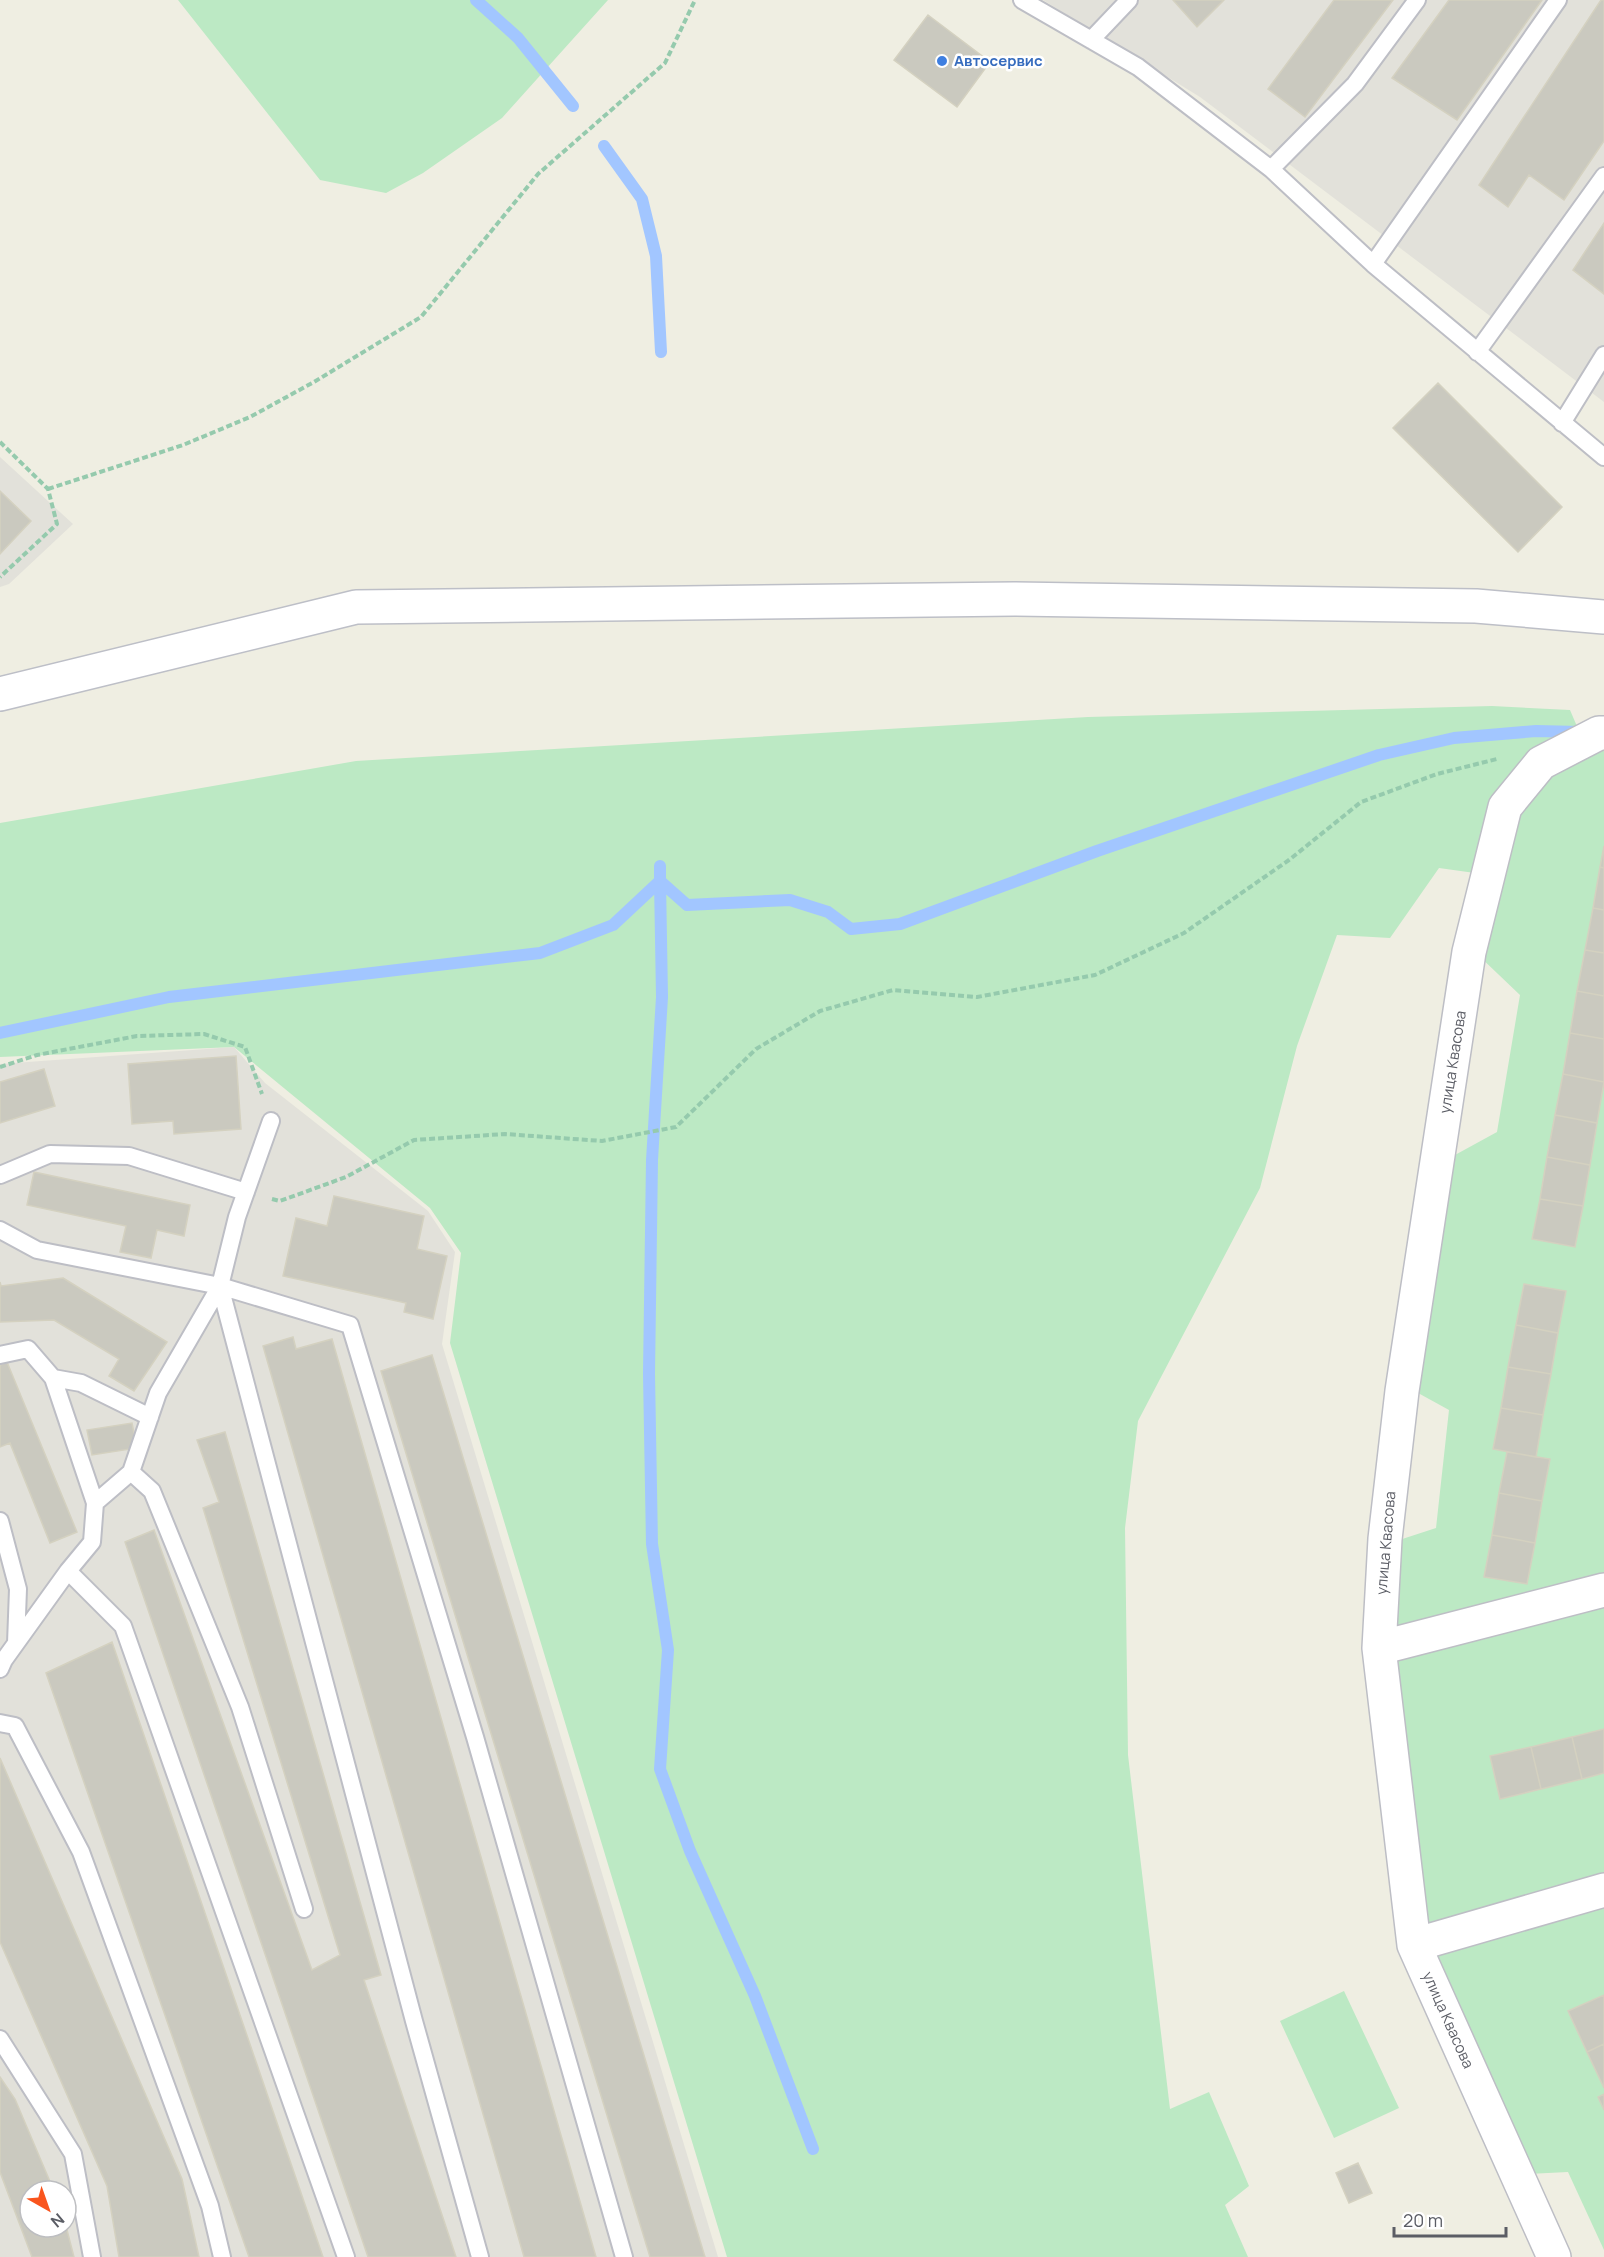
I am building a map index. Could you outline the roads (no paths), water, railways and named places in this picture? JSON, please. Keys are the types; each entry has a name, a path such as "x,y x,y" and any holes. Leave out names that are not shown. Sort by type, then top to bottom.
{"street":[{"path":"0,694 356,607 1014,599 1476,606 1604,617"},
{"name":"улица Квасова","path":"1554,2257 1414,1945 1379,1648 1385,1539 1402,1391 1470,952 1505,807 1541,763 1599,733 1604,733"},
{"path":"1379,1648 1604,1590"},
{"path":"1414,1945 1604,1890"}],"lane":[{"path":"1022,0 1138,67 1271,169 1373,264 1604,457"},
{"path":"1092,40 1129,0"},
{"path":"1271,169 1355,84 1417,0"},
{"path":"1373,264 1558,0"},
{"path":"1477,352 1604,176"},
{"path":"1562,423 1604,355"},
{"path":"95,1503 131,1472 158,1393 219,1286 246,1192 271,1121"},
{"path":"0,1175 50,1154 129,1156 246,1192"},
{"path":"0,1230 36,1250 219,1286 350,1325 475,1737 624,2257"},
{"path":"219,1286 405,1987 480,2257"},
{"path":"0,1355 28,1349 53,1378 95,1503 92,1542 68,1571 0,1669"},
{"path":"53,1378 81,1383 150,1417"},
{"path":"131,1472 152,1491 240,1707 304,1909"},
{"path":"0,1521 18,1589 16,1643"},
{"path":"68,1571 123,1626 346,2257"},
{"path":"0,1723 15,1726 81,1852 210,2206 222,2257"},
{"path":"0,2038 73,2154 92,2257"}],"waterway":[{"path":"476,0 518,38 573,106"},
{"path":"604,146 642,199 656,256 661,352"},
{"path":"660,881 687,905 790,900 828,912 851,929 900,924 1097,851 1379,755 1454,738 1536,731 1580,732"},
{"path":"0,1033 169,997 540,953 613,925 660,881 660,866"},
{"path":"660,881 662,997 652,1160 649,1374 652,1544 668,1650 660,1769 690,1851 755,1996 813,2149"}],"place":[{"name":"Автосервис","path":"942,61"}]}
